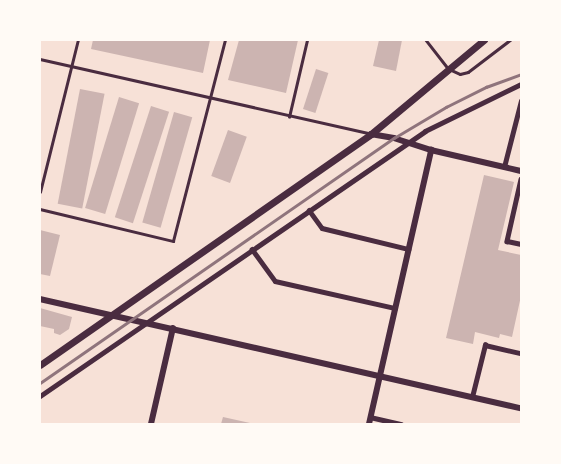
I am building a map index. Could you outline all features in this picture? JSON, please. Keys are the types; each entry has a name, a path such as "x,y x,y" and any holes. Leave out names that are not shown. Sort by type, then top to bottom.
{"main road":[{"path":"40,365 371,134 484,40"}],"street":[{"path":"40,396 406,143 438,124 521,84"},
{"path":"504,167 521,101"},
{"path":"371,134 521,171"},
{"path":"368,424 431,150"},
{"path":"521,179 507,241 521,244"},
{"path":"309,210 322,228 408,249"},
{"path":"252,249 275,281 395,308"},
{"path":"40,299 521,408"},
{"path":"151,424 173,328"},
{"path":"472,397 485,345 521,353"},
{"path":"370,417 401,424"}],"lane":[{"path":"40,192 78,40"},
{"path":"40,209 174,241 211,99 224,40"},
{"path":"289,117 307,40"},
{"path":"426,40 450,69 460,74 468,72 510,40"},
{"path":"40,59 289,117 371,134"}],"building":[{"path":"93,40 210,40 203,73 91,49"},
{"path":"239,40 298,40 286,93 228,80"},
{"path":"379,40 402,40 396,71 373,66"},
{"path":"316,69 328,73 315,113 303,109"},
{"path":"80,89 105,94 82,209 58,204"},
{"path":"119,97 139,103 105,214 85,208"},
{"path":"151,106 169,112 133,223 115,217"},
{"path":"174,112 192,117 161,228 142,223"},
{"path":"228,130 247,137 230,183 211,176"},
{"path":"484,175 514,182 498,250 521,255 521,296 512,337 500,334 499,338 475,332 473,344 446,338"},
{"path":"40,230 60,235 50,276 40,274"},
{"path":"40,308 72,317 69,329 60,335 54,333 54,329 40,326"},
{"path":"223,417 250,423 250,424 221,424"}],"railway":[{"path":"40,383 394,138 446,107 486,87 521,74"}]}
